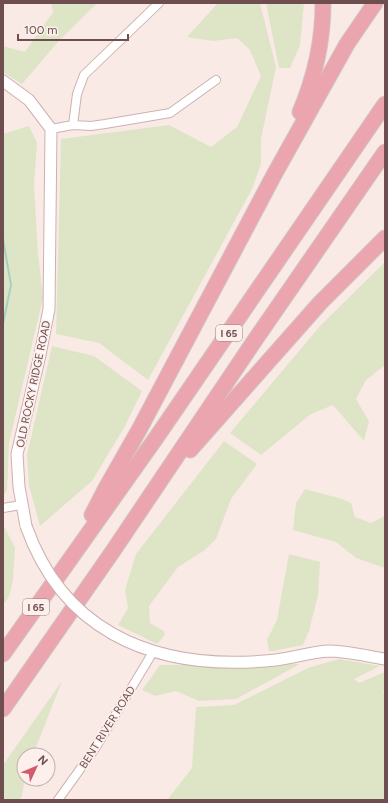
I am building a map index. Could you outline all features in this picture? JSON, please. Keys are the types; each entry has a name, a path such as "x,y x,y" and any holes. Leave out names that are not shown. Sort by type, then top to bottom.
{"highway":[{"path":"274,175 306,99 313,77 321,36 323,3"},
{"path":"70,559 106,488 139,430 274,175 347,44 375,3"},
{"name":"I 65","path":"3,654 156,438 385,104"},
{"name":"I 65","path":"3,709 385,152"},
{"path":"144,504 230,403 320,303 385,238"}],"street":[{"path":"73,126 76,94 84,75 159,3"},
{"path":"3,81 29,100 51,128 91,126 170,113 216,80"},
{"name":"OLD ROCKY RIDGE ROAD","path":"51,128 49,309 17,454 21,505 26,526 41,562 63,594 86,616 113,634 153,652 186,659 217,661 277,660 329,651 385,659"},
{"path":"3,508 21,505"},
{"name":"BENT RIVER ROAD","path":"58,800 96,747 153,652"}],"green space":[{"path":"51,3 97,3 58,42 22,84 3,72 3,46 25,52 53,12"},
{"path":"218,3 260,3 276,67 261,139 261,164 252,189 148,380 99,343 56,334 61,139 169,125 211,147 237,127 261,76 250,50 237,38 213,41 187,37"},
{"path":"266,3 304,3 300,45 290,68 279,68"},
{"path":"29,126 37,143 34,185 38,253 43,298 9,443 7,491 3,495 3,134"},
{"path":"385,262 385,365 366,380 356,399 369,421 364,441 333,405 311,414 261,455 230,433 320,326"},
{"path":"52,346 94,356 142,391 125,426 92,481 40,526 29,486 27,455"},
{"path":"224,441 257,464 231,499 216,539 205,550 178,567 149,606 150,623 164,631 165,635 157,644 118,625 128,608 125,590 136,554"},
{"path":"305,489 342,499 351,503 355,517 371,523 383,517 385,514 385,568 356,558 336,542 293,530 296,503"},
{"path":"3,524 15,548 13,580 9,597 3,605"},
{"path":"289,554 320,562 318,595 309,631 303,645 269,651 267,640 277,620"},
{"path":"339,659 380,666 354,679 359,683 385,672 385,690 383,691 385,696 385,800 167,800 192,768 196,707 234,705 308,668"},
{"path":"300,664 236,699 199,701 176,691 155,696 142,690 160,665"},
{"path":"62,681 36,747 16,747 16,787 23,787 21,800 3,800 3,765"}],"waterway":[{"path":"3,239 11,285 3,324"}]}
